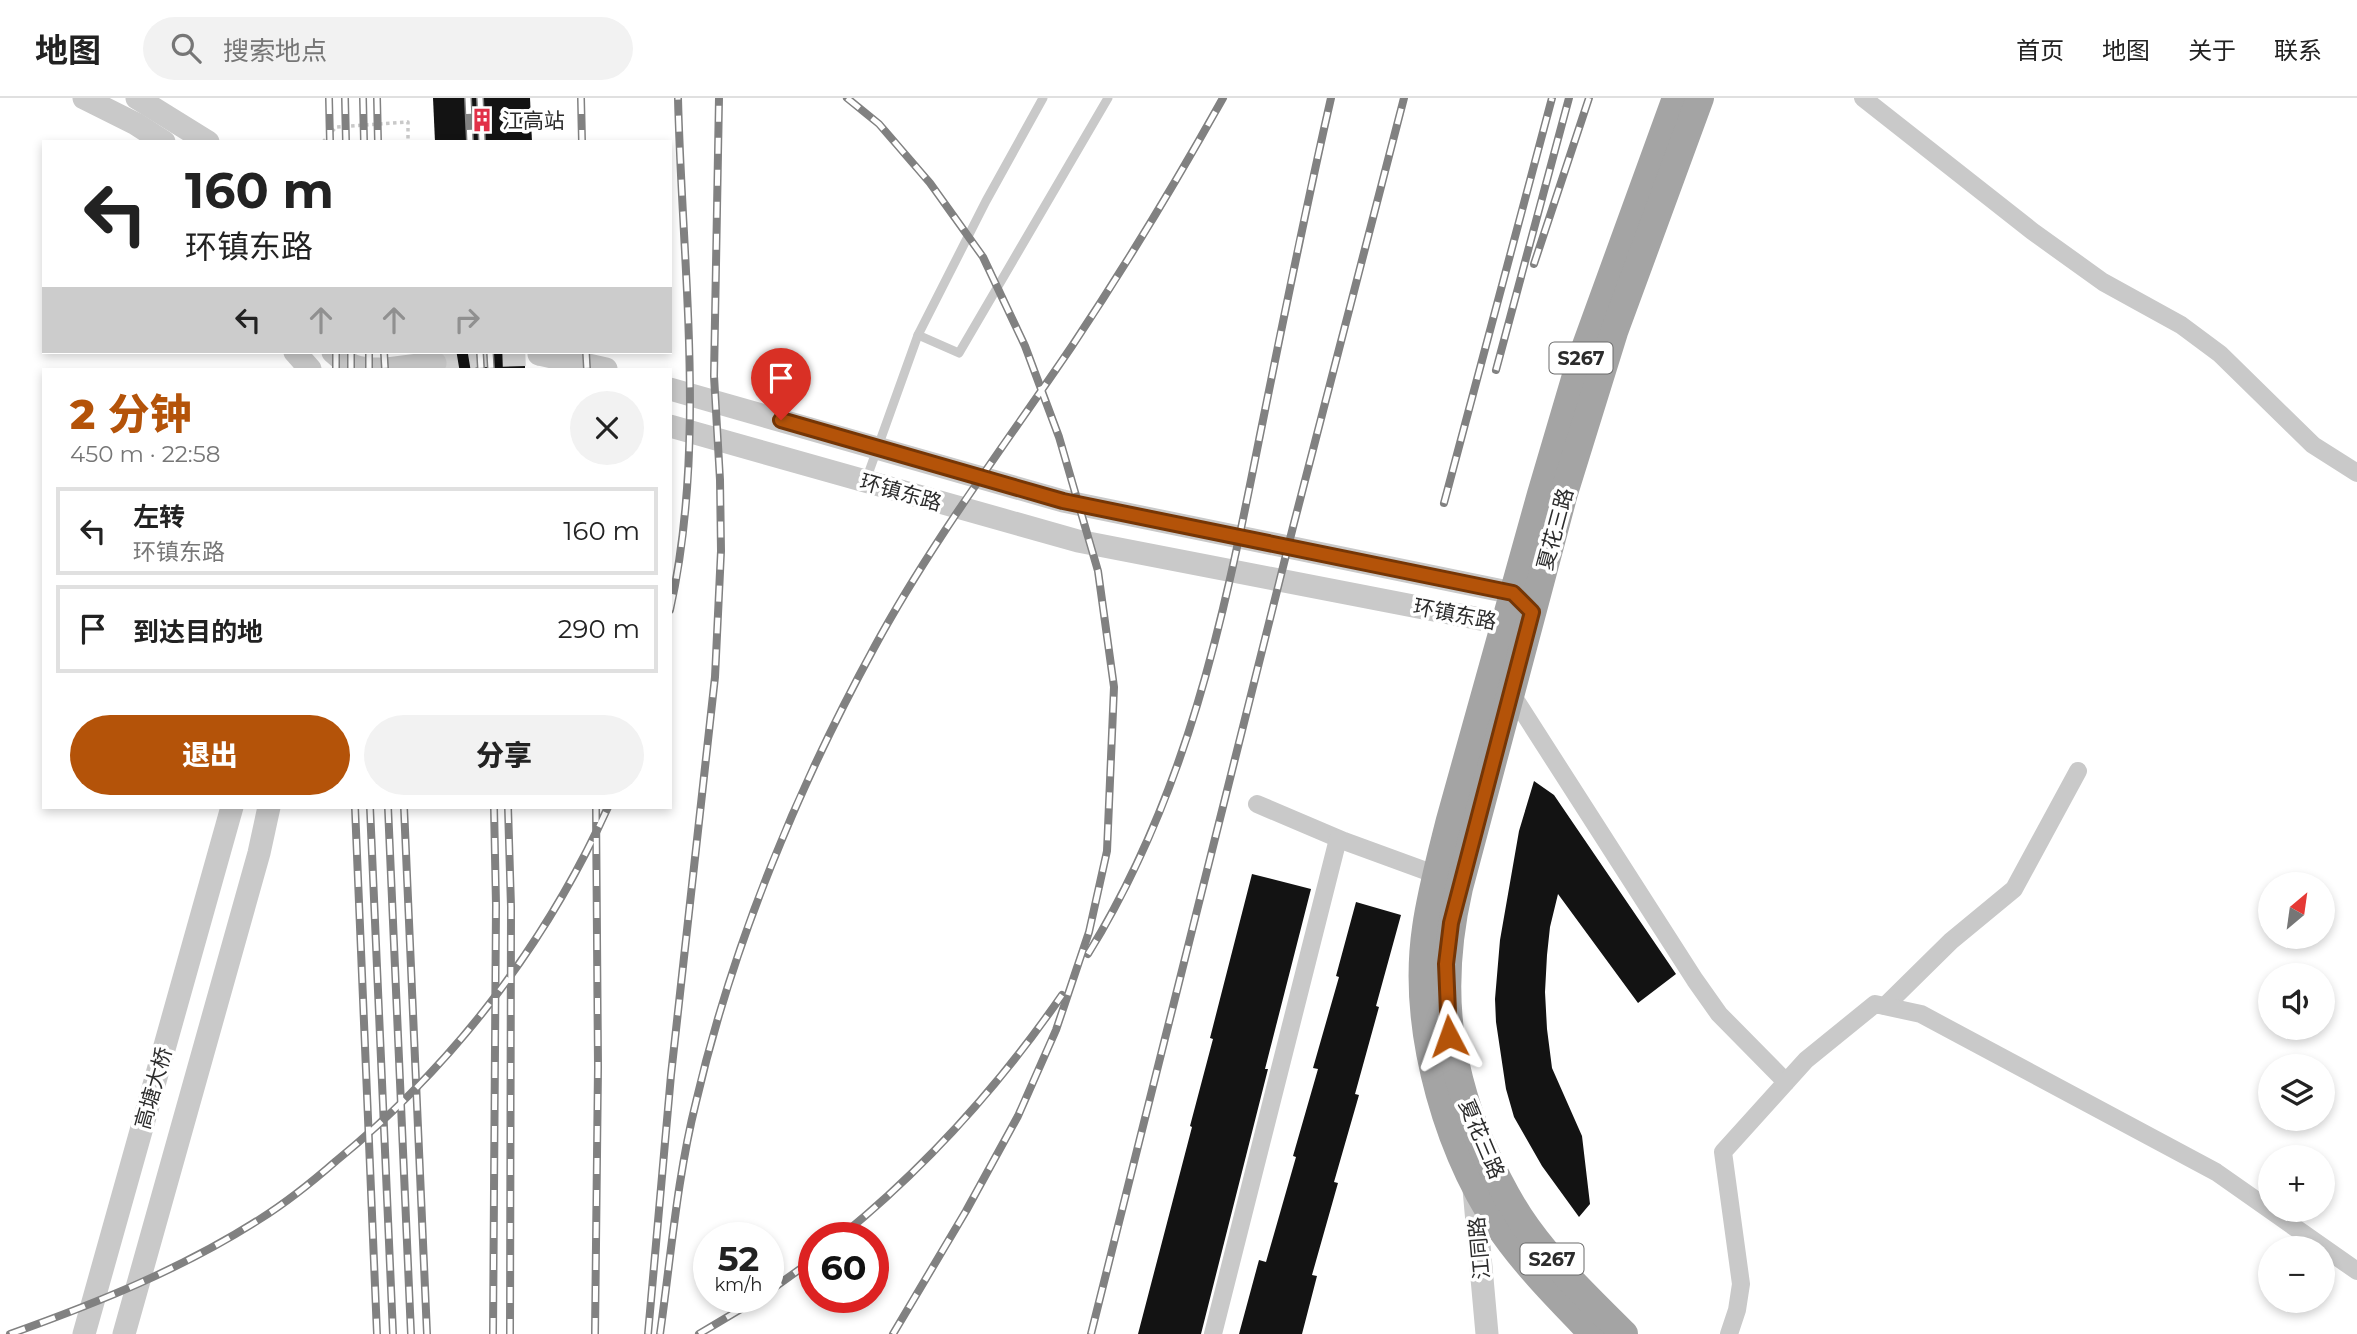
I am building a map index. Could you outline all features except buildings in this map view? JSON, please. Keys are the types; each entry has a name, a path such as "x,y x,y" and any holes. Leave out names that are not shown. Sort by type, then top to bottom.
{"main road":[{"name":"夏花三路","path":"1624,1334 1549,1256 1510,1204 1484,1178 1453,1057 1447,1014 1446,964 1459,888 1511,693 1523,603 1560,426 1584,351 1676,98"},
{"name":"夏花三路","path":"1593,1334 1511,1243 1484,1178 1440,1096 1425,1021 1424,950 1437,875 1506,624 1523,603 1564,494 1615,332 1700,98"}],"street":[{"path":"84,98 136,124 161,140"},
{"path":"137,98 205,140"},
{"path":"1863,98 2032,231 2103,282 2181,325 2210,346 2313,446 2357,473"},
{"path":"297,354 309,368"},
{"path":"335,354 356,368"},
{"path":"538,354 601,368"},
{"path":"395,368 435,363"},
{"name":"环镇东路","path":"672,390 1074,504 1523,603"},
{"name":"环镇东路","path":"672,427 1078,541 1506,624"},
{"path":"1511,693 1703,992 1719,1014 1786,1082"},
{"path":"1885,1006 1951,941 2014,890 2078,771"},
{"path":"1257,804 1338,839 1437,875"},
{"name":"高塘大桥","path":"85,1334 231,809"},
{"name":"高塘大桥","path":"124,1334 259,853 269,809"},
{"path":"1213,1334 1338,839"},
{"path":"1729,1334 1737,1310 1741,1284 1723,1152 1806,1060 1875,1004 1921,1014 2216,1172 2357,1271"},
{"name":"江同路","path":"1484,1178 1487,1334"}],"lane":[{"path":"865,481 918,335 986,201 1043,98"},
{"path":"918,335 959,353 1108,98"}],"path":[{"path":"325,140 336,127 408,122 408,140"}],"tunnel":[{"path":"435,363 477,356 539,354"}],"railway":[{"path":"329,98 330,140"},
{"path":"345,98 346,140"},
{"path":"363,98 364,140"},
{"path":"377,98 378,140"},
{"path":"468,98 470,140"},
{"path":"480,98 482,140"},
{"path":"581,98 582,140"},
{"path":"672,599 681,547 690,419 678,98"},
{"path":"648,1334 671,1075 715,677 721,551 714,376 719,98"},
{"path":"847,98 879,124 930,183 983,257 1025,346 1059,437 1098,571 1114,687 1107,851 1089,932 1056,1030 1018,1116 966,1211 893,1334"},
{"path":"660,1334 684,1159 711,1043 748,926 794,811 847,700 897,607 1112,285 1223,98"},
{"path":"1088,954 1122,893 1151,831 1176,769 1197,705 1231,574 1331,98"},
{"path":"1091,1334 1293,527 1404,98"},
{"path":"1444,503 1552,98"},
{"path":"1496,370 1569,98"},
{"path":"1534,264 1589,98"},
{"path":"336,354 336,368"},
{"path":"351,354 351,368"},
{"path":"369,354 369,368"},
{"path":"384,354 385,368"},
{"path":"480,354 481,368"},
{"path":"490,354 491,368"},
{"path":"586,354 587,368"},
{"path":"355,809 377,1334"},
{"path":"370,809 393,1334"},
{"path":"388,809 411,1334"},
{"path":"404,809 427,1334"},
{"path":"493,1334 496,905 494,809"},
{"path":"508,809 511,907 510,1334"},
{"path":"595,1334 598,1067 596,809"},
{"path":"10,1334 138,1284 230,1237 299,1192 379,1124 419,1085 493,1000 556,907 607,809"},
{"path":"858,1222 960,1124 1013,1061 1062,995"},
{"path":"784,1281 798,1270"},
{"path":"699,1334 734,1313"}],"place":[{"name":"江高站","path":"482,120"}],"route":[{"path":"781,420 1063,501 1513,593 1532,612 1451,923 1446,964 1449,1036"}]}
